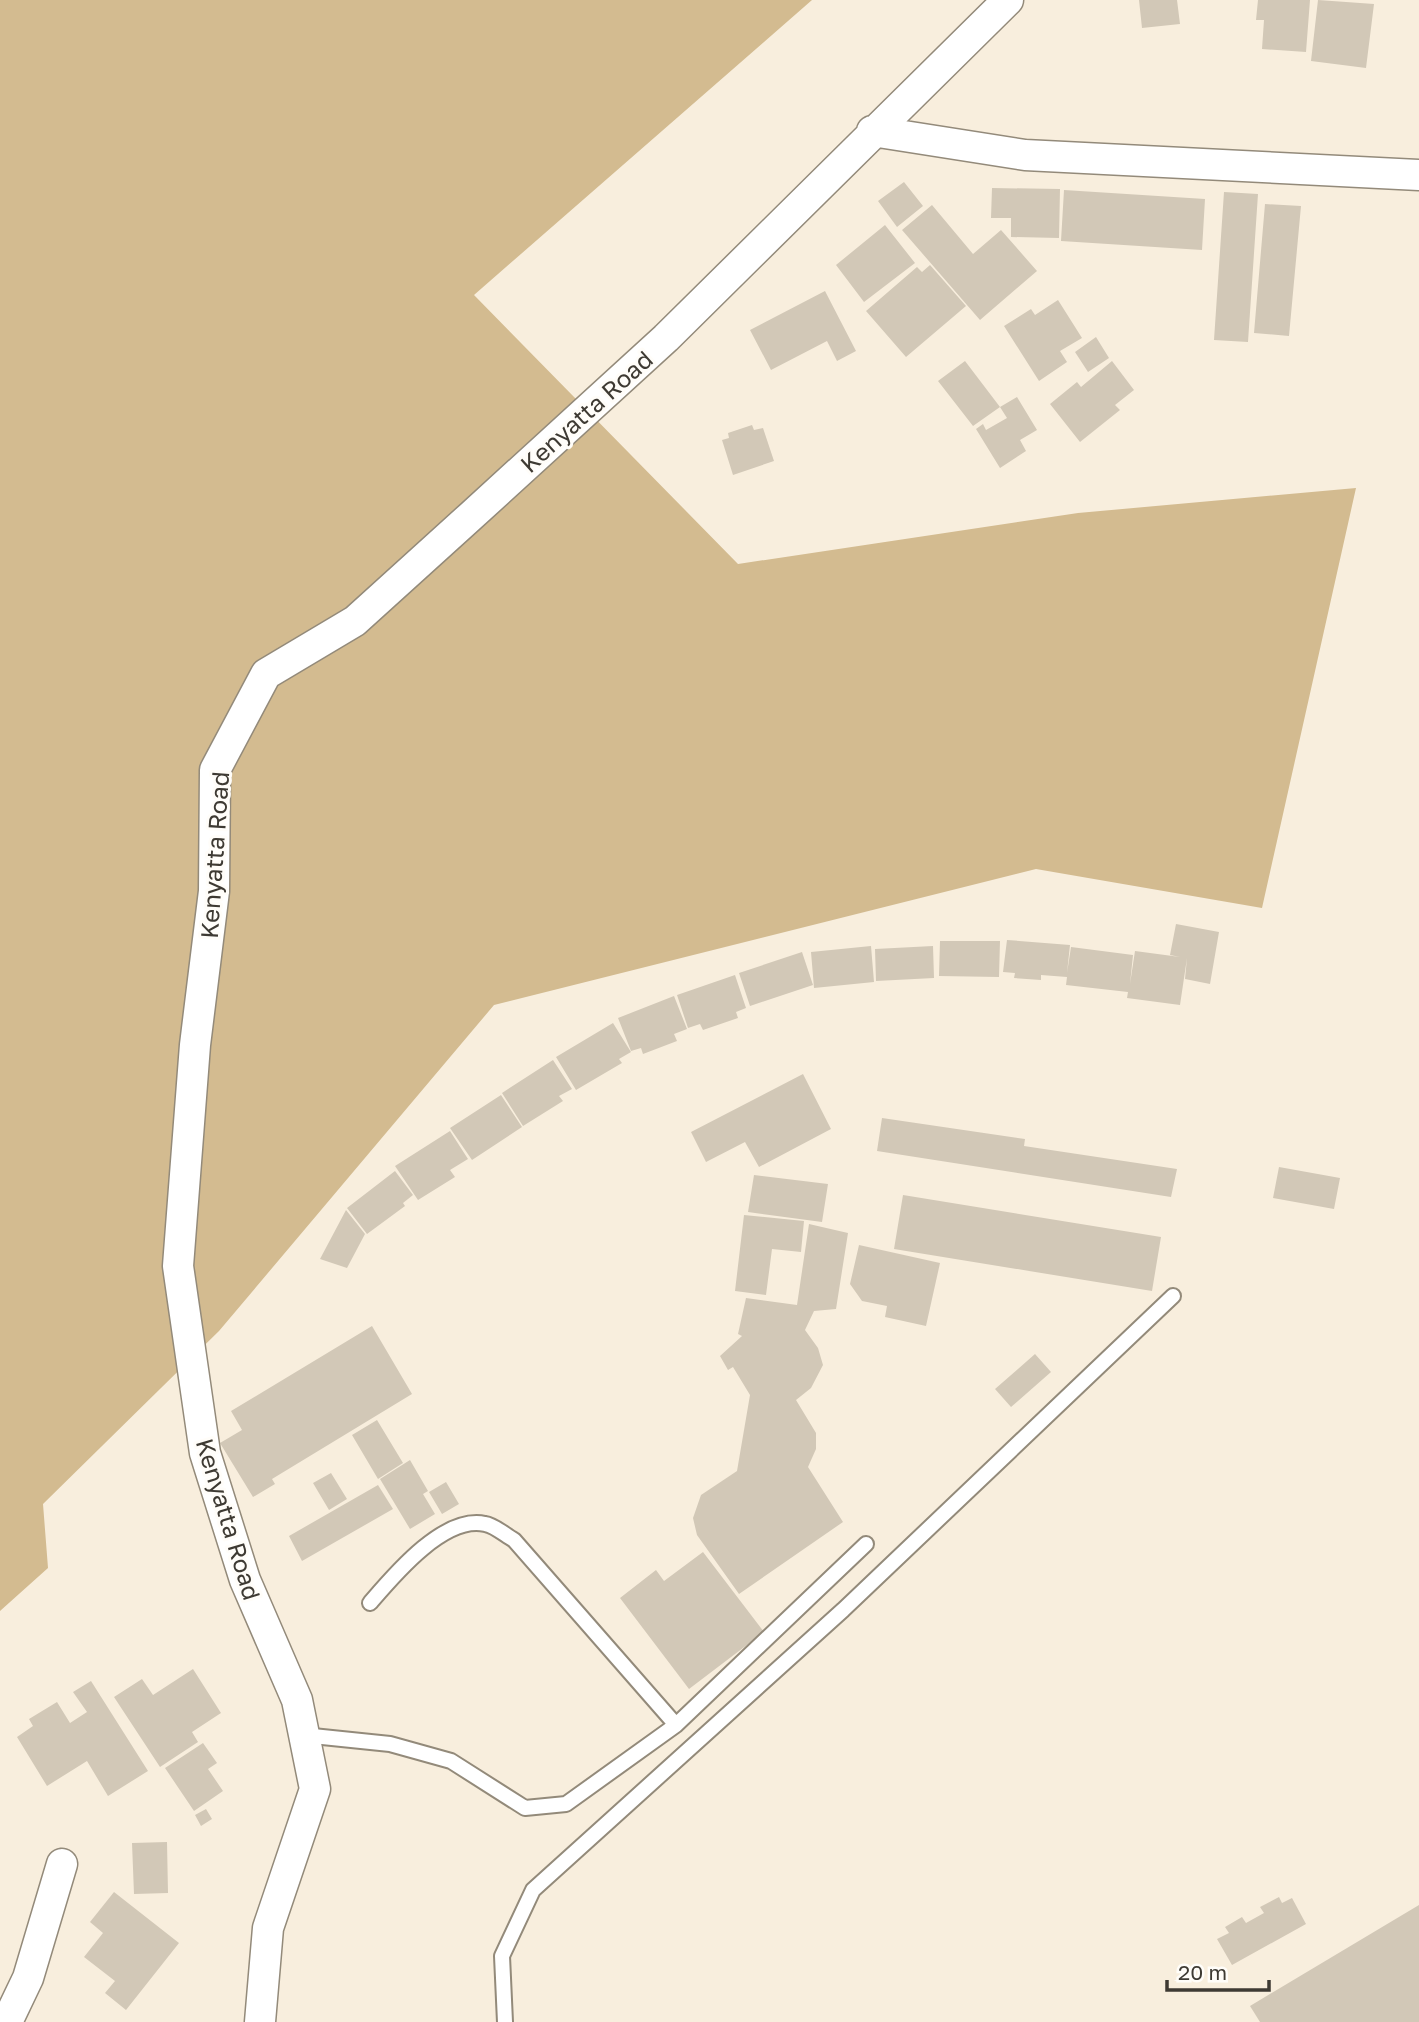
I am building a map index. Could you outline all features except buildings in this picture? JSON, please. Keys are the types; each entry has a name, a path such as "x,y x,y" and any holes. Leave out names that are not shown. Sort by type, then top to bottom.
{"street":[{"name":"Kenyatta Road","path":"260,2022 268,1928 315,1789 297,1700 245,1580 205,1453 178,1266 195,1045 214,891 215,770 266,674 355,621 666,338 872,131 1008,0"},
{"path":"872,131 1026,155 1419,175"},
{"path":"8,2022 28,1978 62,1864"}],"lane":[{"path":"505,2022 502,1956 533,1890 843,1610 1173,1296"},
{"path":"370,1603 397,1572 449,1529 484,1523 514,1540 676,1725"},
{"path":"303,1735 390,1744 450,1761 526,1808 566,1804 676,1725 866,1544"}],"shaded area":[{"path":"0,0 812,0 474,295 738,564 1078,513 1356,488 1262,908 1036,869 494,1005 219,1331 43,1504 48,1568 0,1611"}]}
